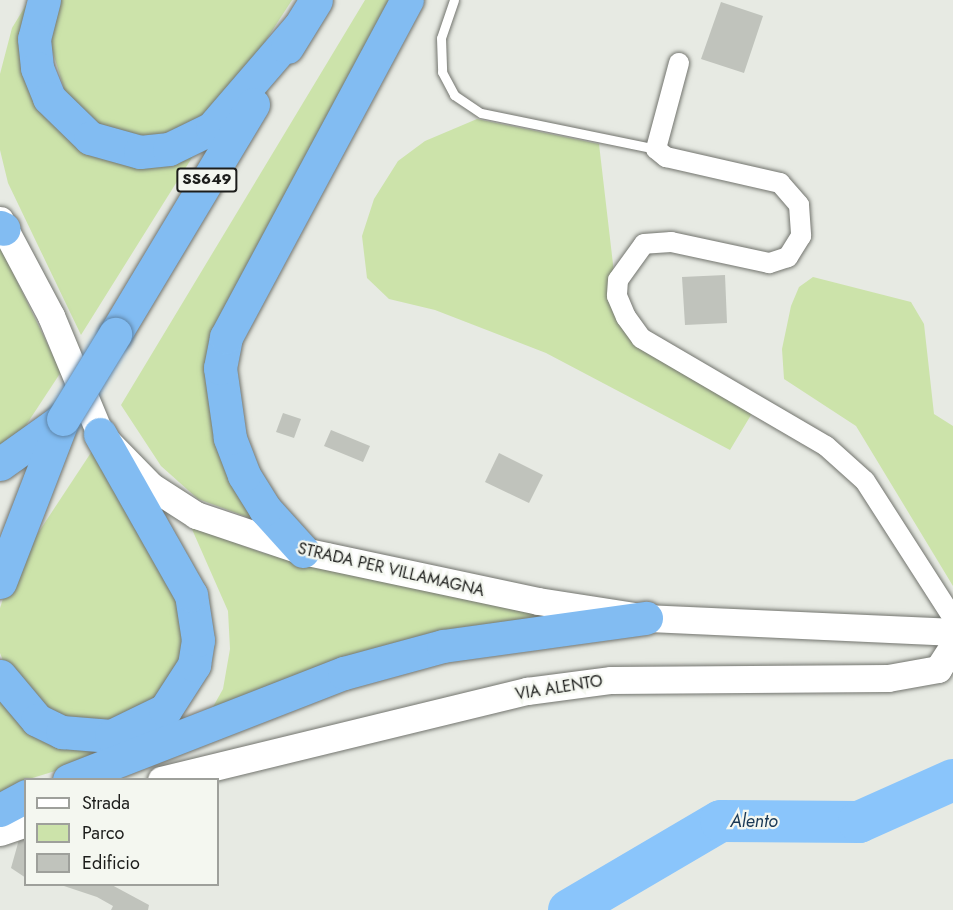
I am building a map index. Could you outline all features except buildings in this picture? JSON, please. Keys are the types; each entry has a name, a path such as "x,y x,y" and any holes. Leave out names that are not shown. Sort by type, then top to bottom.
{"highway":[{"path":"44,0 34,39 37,68 49,98 90,138 140,152 169,149 212,128 308,14"},
{"path":"303,551 260,501 230,438 220,368 226,337 407,0"},
{"name":"SS649","path":"0,521 308,14"},
{"path":"0,464 63,419"},
{"path":"0,582 63,419"},
{"path":"0,676 37,720 62,732 111,736 165,710 194,665 198,640 191,595 100,434"},
{"path":"151,486 199,576 215,623 210,676 196,705 154,748"},
{"path":"74,778 333,676 432,649 544,628 646,618"},
{"path":"0,810 24,797"}],"main road":[{"name":"STRADA PER VILLAMAGNA","path":"1,225 51,316 100,434 151,486 207,519 303,551 436,583 646,618 953,632"},
{"name":"VIA ALENTO","path":"169,778 527,691 611,680 888,678 938,669 953,645"},
{"path":"0,832 24,824"}],"street":[{"path":"679,63 657,149 666,157 780,183 799,205 801,236 788,257 769,263 671,242 644,244 618,280 617,296 626,317 641,338 826,446 865,481 953,618"}],"lane":[{"path":"454,0 441,38 442,72 454,95 482,113 657,149"}],"green space":[{"path":"29,0 30,25 71,136 193,156 81,335 8,183 0,150 0,74 12,28"},
{"path":"61,0 292,0 219,113 146,141 94,127 66,95 50,43"},
{"path":"365,0 399,0 214,362 272,526 198,499 161,466 121,405"},
{"path":"477,119 599,144 618,307 633,331 754,410 730,450 546,353 435,310 389,299 367,278 362,236 374,199 398,161 425,141"},
{"path":"0,246 61,372 11,448 0,455"},
{"path":"813,277 911,302 924,324 934,414 953,426 953,586 856,426 784,379 782,349 791,306 799,287"},
{"path":"98,442 181,596 185,664 151,713 67,727 10,678 0,653 0,608 11,574"},
{"path":"191,527 263,553 561,616 209,714 223,689 230,649 228,611"},
{"path":"0,700 51,745 120,751 32,778 24,778 24,785 0,796"}],"waterway":[{"name":"Alento","path":"569,910 721,821 859,822 953,780"}]}
